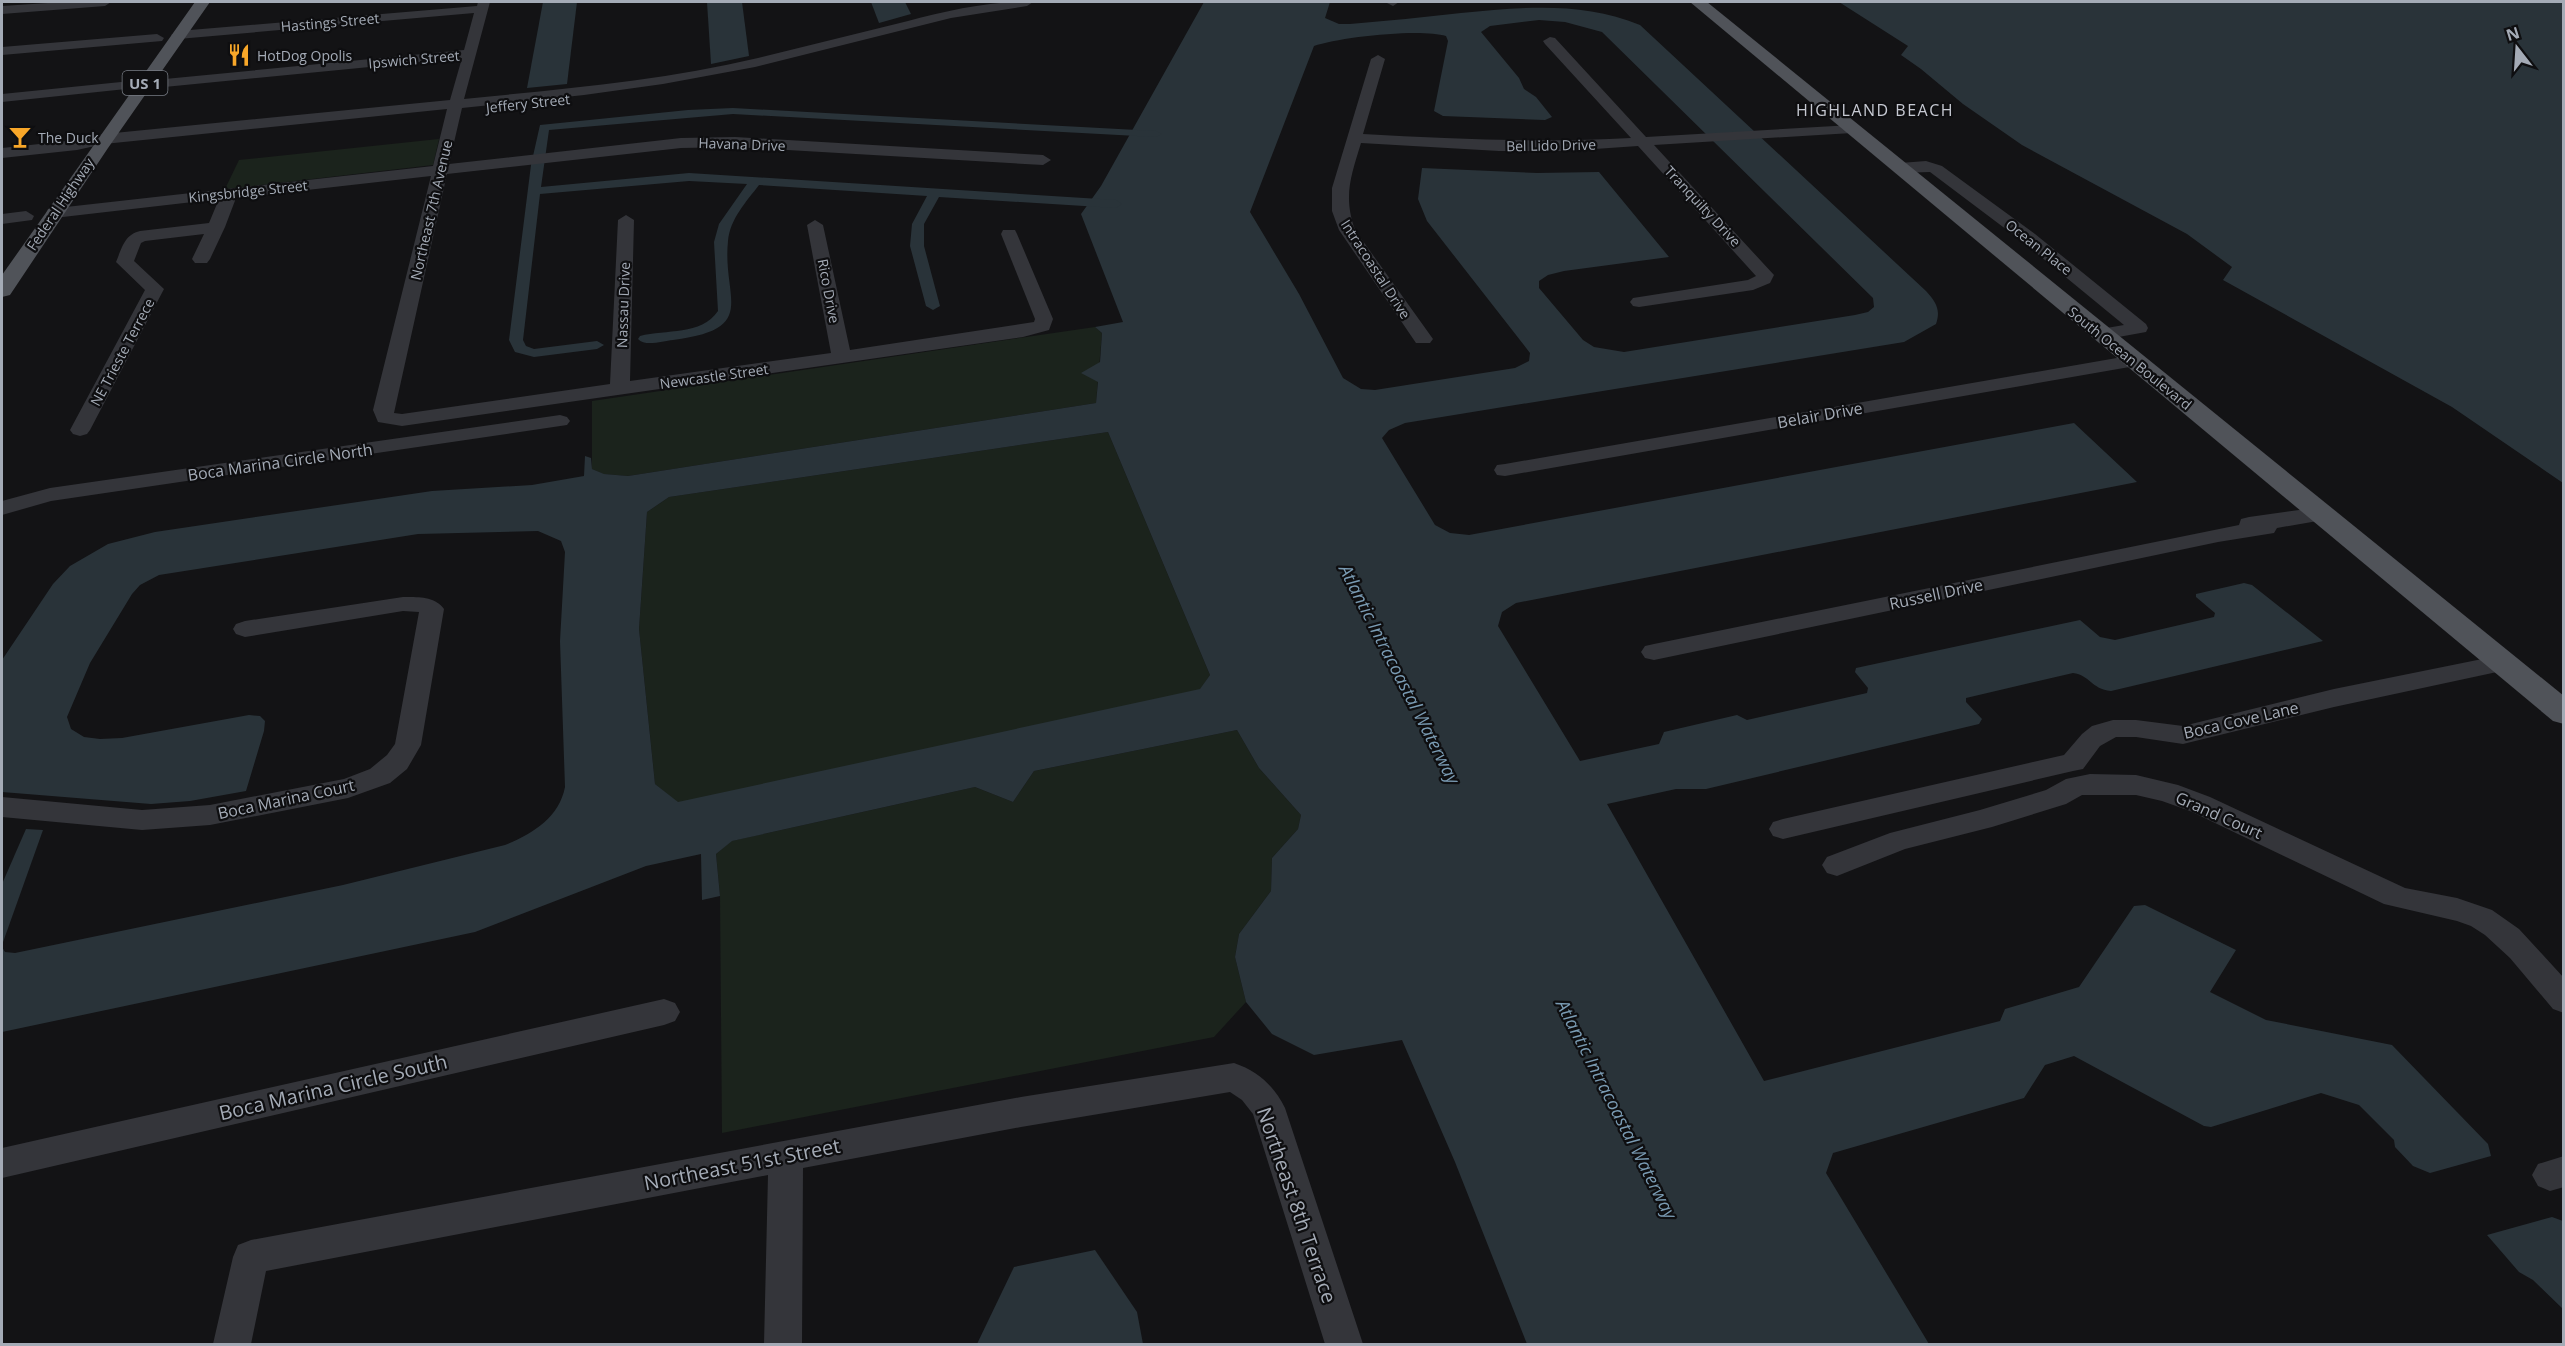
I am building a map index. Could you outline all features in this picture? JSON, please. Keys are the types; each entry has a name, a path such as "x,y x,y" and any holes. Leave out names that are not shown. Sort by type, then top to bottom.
{"main road":[{"name":"US 1","path":"145,54 184,2"},
{"name":"Federal Highway","path":"2,290 46,206 98,138 144,85 201,2"},
{"name":"South Ocean Boulevard","path":"1698,2 2564,713"},
{"name":"US 1","path":"107,104 133,70"},
{"name":"Federal Highway","path":"60,169 77,146 98,138"},
{"name":"Federal Highway","path":"8,227 46,206"}],"street":[{"path":"2,10 105,2"},
{"name":"Jeffery Street","path":"98,138 199,133 640,87 755,63 886,29 1027,2"},
{"name":"Hastings Street","path":"178,35 483,5"},
{"name":"Northeast 7th Avenue","path":"385,418 383,410 455,107 483,5"},
{"path":"2,51 157,38"},
{"name":"Tranquilty Drive","path":"1550,41 1764,275 1764,279 1754,285 1639,302"},
{"name":"Ipswich Street","path":"144,85 470,53"},
{"name":"Intracoastal Drive","path":"1378,59 1340,188 1339,204 1342,220 1422,339"},
{"path":"2,98 121,87"},
{"name":"Bel Lido Drive","path":"1354,138 1533,146 1643,142 1849,126"},
{"name":"Havana Drive","path":"441,169 681,143 725,142 1043,160"},
{"path":"2,153 77,146"},
{"name":"Ocean Place","path":"1900,168 1926,166 1936,169 2037,244 2139,328 2102,334"},
{"name":"Kingsbridge Street","path":"46,206 441,169"},
{"path":"201,259 217,227 229,194"},
{"name":"Nassau Drive","path":"621,389 626,220"},
{"name":"Rico Drive","path":"815,225 842,357"},
{"name":"NE Trieste Terrece","path":"80,430 155,289 125,262 133,241 140,236 217,227"},
{"path":"1990,243 2022,233"},
{"name":"Newcastle Street","path":"385,418 402,420 1023,331 1042,326 1044,319 1010,234"},
{"path":"1990,243 2037,244"},
{"name":"Belair Drive","path":"1505,470 2134,361"},
{"name":"Boca Marina Circle North","path":"2,508 51,495 560,421"},
{"name":"Russell Drive","path":"1654,652 2218,535 2256,531 2266,528 2267,523 2321,514"},
{"name":"Boca Marina Court","path":"2,807 142,820 210,815 348,788 380,776 397,762 408,745 432,609 421,604 403,604 245,629"},
{"name":"Boca Cove Lane","path":"1783,829 2073,762 2081,756 2091,740 2112,729 2139,727 2170,735 2183,735 2334,698 2502,663"},
{"name":"Grand Court","path":"1837,866 1874,849 2056,797 2076,786 2104,783 2144,787 2200,804 2395,896 2413,902 2467,912 2485,920 2502,930 2564,1000"},
{"name":"Boca Marina Circle South","path":"2,1163 664,1012"},
{"name":"Northeast 51st Street","path":"232,1344 251,1257 1021,1112 1234,1077"},
{"name":"Northeast 8th Terrace","path":"1234,1077 1254,1090 1268,1108 1344,1344"},
{"path":"783,1344 786,1156"}],"shaded area":[{"path":"439,139 433,165 225,189 239,160"},
{"path":"1095,327 1102,333 1096,403 628,476 603,474 592,469 592,401"},
{"path":"1108,432 1210,675 1200,690 678,803 655,784 639,629 647,512 669,497"},
{"path":"1237,730 1259,768 1301,815 1298,829 1272,858 1271,891 1239,934 1235,957 1246,1002 1214,1037 722,1133 720,896 716,854 731,841 975,787 1013,802 1034,771"}],"water":[{"path":"543,2 577,2 567,84 527,88"},
{"path":"707,2 742,2 749,56 711,64"},
{"path":"871,2 905,2 911,14 879,23"},
{"name":"Atlantic Intracoastal Waterway","path":"1204,2 1330,2 1325,18 1339,24 1507,9 1552,8 1596,12 1640,25 1926,291 1937,306 1936,324 1904,342 1405,423 1389,430 1382,438 1435,525 1450,533 1469,535 2074,423 2137,482 1516,603 1502,612 1498,626 1580,761 1659,744 1664,732 1737,715 1747,720 1867,693 1868,688 1855,672 1856,668 2080,620 2100,637 2115,640 2214,617 2215,613 2196,597 2196,594 2244,583 2252,585 2323,641 2111,691 2099,688 2083,676 2073,673 1966,698 1966,702 1982,719 1979,724 1706,789 1676,789 1607,804 1764,1081 2000,1021 2005,1009 2079,987 2134,906 2145,905 2236,950 2210,992 2266,1020 2392,1045 2488,1144 2491,1156 2430,1173 2413,1166 2395,1147 2394,1140 2359,1105 2321,1093 2211,1127 2204,1126 2074,1056 2045,1065 2024,1098 1833,1153 1826,1173 1929,1344 1527,1344 1455,1162 1402,1040 1314,1055 1272,1034 1246,1002 1235,957 1239,934 1271,891 1272,858 1298,829 1301,815 1259,768 1237,730 1034,771 1013,802 975,787 732,841 716,854 720,896 702,900 701,854 646,866 475,932 2,1032 2,947 5,952 15,953 343,885 505,845 543,824 557,808 565,787 560,641 565,552 561,541 538,531 418,534 159,575 140,585 132,594 90,663 67,717 71,729 84,737 122,738 249,715 260,716 265,721 264,731 246,791 190,801 151,804 2,792 2,660 53,584 70,566 108,544 155,532 432,491 532,485 584,476 585,456 591,458 592,469 604,474 628,476 1096,403 1098,382 1081,373 1100,362 1102,333 1095,327 1123,322 1081,214 1101,186","holes":["1539,20 1565,22 1602,32 1873,298 1874,307 1868,312 1855,315 1624,352 1594,347 1583,340 1539,288 1539,281 1548,275 1564,271 1669,257 1599,172 1537,173 1422,168 1418,199 1427,221 1530,353 1529,361 1515,368 1375,390 1361,389 1343,378 1299,294 1250,212 1314,46 1400,33 1446,36 1448,41 1434,111 1443,116 1545,120 1552,117 1536,97 1524,89 1519,78 1481,32 1490,26","1108,432 1210,675 1200,689 678,802 655,784 639,629 647,512 669,497"]},
{"path":"1839,2 2563,2 2563,483 2452,407 2223,280 2232,267 2187,234 2022,145 1963,104 1901,55 1908,46"},
{"path":"26,829 43,830 2,945 2,884"},
{"path":"2552,1217 2563,1221 2563,1309 2533,1280 2519,1272 2487,1235"},
{"path":"1095,1250 1137,1312 1143,1344 977,1344 1014,1267"}],"waterway":[{"path":"597,345 534,353 520,349 516,340 537,165 544,127 688,113 733,111 1156,134"},
{"path":"535,191 689,177 756,181"},
{"path":"645,339 686,334 707,328 718,321 725,311 721,242 725,224 756,181"},
{"path":"756,181 935,193"},
{"path":"933,306 917,246 918,224 935,193"},
{"path":"935,193 1116,204"}],"place":[{"name":"HotDog Opolis","path":"239,55"},
{"name":"The Duck","path":"20,137"}],"district":[{"name":"HIGHLAND BEACH","path":"1875,110"}]}
